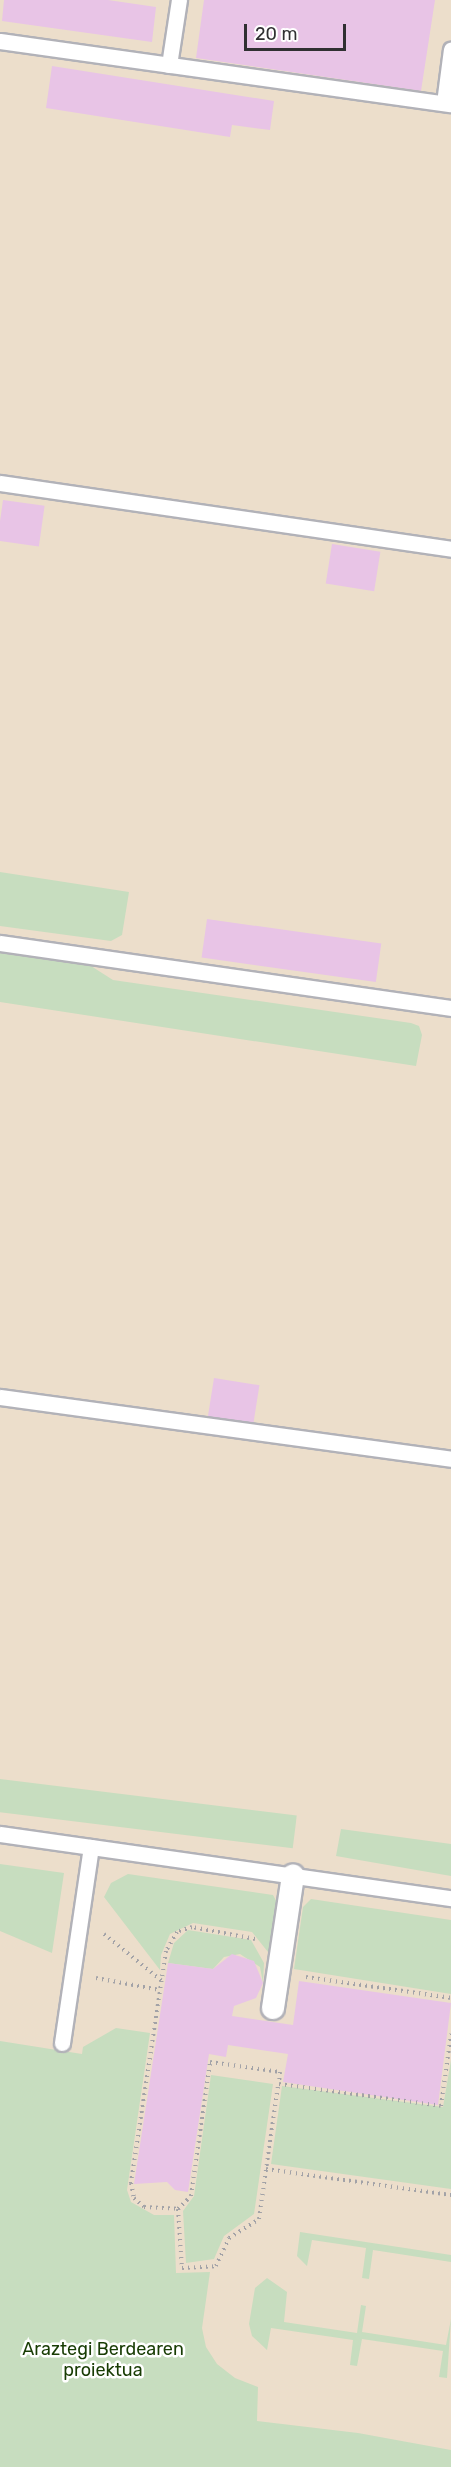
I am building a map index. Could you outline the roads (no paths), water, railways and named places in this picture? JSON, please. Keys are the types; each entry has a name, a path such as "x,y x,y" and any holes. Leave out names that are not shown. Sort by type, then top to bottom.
{"street":[{"path":"273,2008 292,1875"}],"lane":[{"path":"169,65 178,0"},
{"path":"0,41 448,103 451,49"},
{"path":"0,483 451,549"},
{"path":"0,943 451,1008"},
{"path":"0,1397 451,1460"},
{"path":"0,1834 451,1898"},
{"path":"62,2043 91,1847"}],"park label":[{"name":"Araztegi Berdearen proiektua","path":"103,2360"}]}
